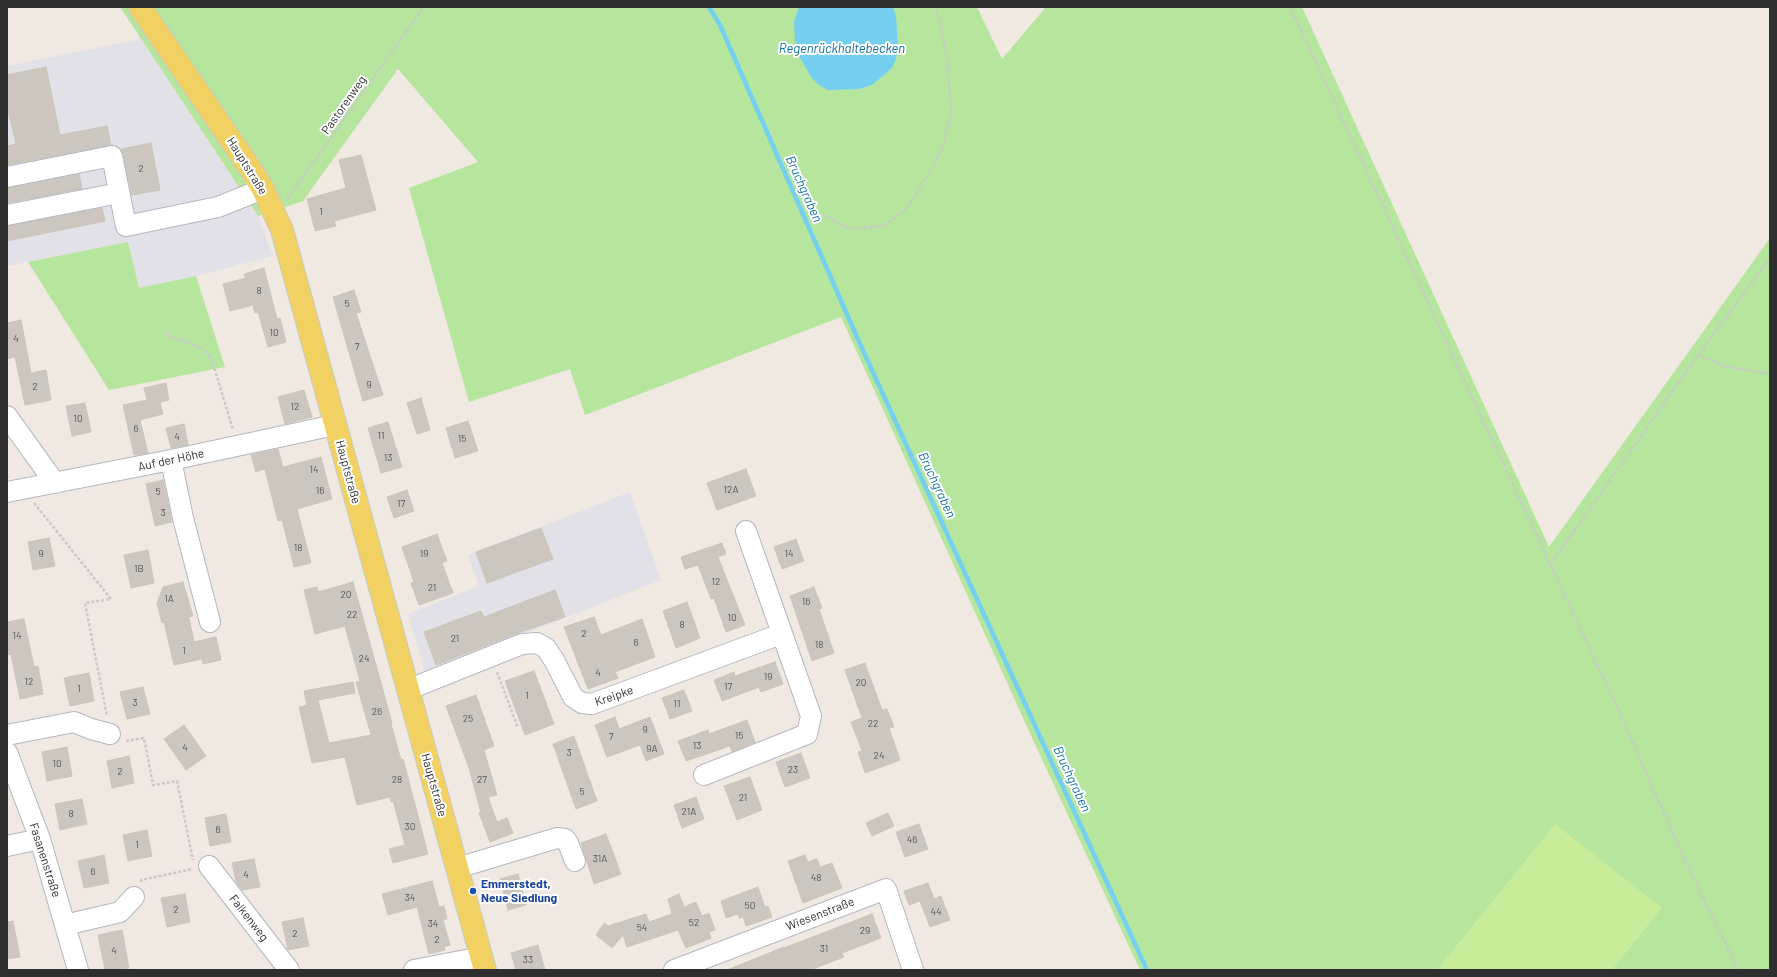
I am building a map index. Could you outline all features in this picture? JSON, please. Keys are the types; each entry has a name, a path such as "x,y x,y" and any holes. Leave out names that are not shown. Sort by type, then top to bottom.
{"main road":[{"name":"Hauptstraße","path":"140,7 250,168 274,211 286,245 483,963"}],"street":[{"path":"7,177 112,156 126,226 218,207 263,189"},
{"path":"7,215 119,193"},
{"path":"7,416 54,483"},
{"name":"Auf der Höhe","path":"15,490 171,460 335,425"},
{"path":"171,460 183,518 210,622"},
{"path":"704,775 807,734 811,716 746,531"},
{"name":"Kreipke","path":"407,690 522,644 537,643 546,648 554,660 573,697 582,703 592,704 781,634"},
{"path":"7,735 74,722 91,729 110,734"},
{"name":"Fasanenstraße","path":"7,752 40,839 78,970"},
{"path":"457,868 556,838 565,839 568,842 575,861"},
{"path":"7,846 40,839"},
{"name":"Falkenweg","path":"202,867 289,970"},
{"name":"Wiesenstraße","path":"674,970 886,889 913,970"},
{"path":"65,925 120,912 134,897"},
{"path":"414,970 483,963"}],"path":[{"name":"Pastorenweg","path":"274,211 288,198 308,171 424,7"},
{"path":"823,214 845,226 856,229 882,226 896,217 909,205 933,167 942,149 951,115 947,58 940,22 935,7"},
{"path":"1290,7 1616,705 1684,858 1738,970"},
{"path":"1550,565 1698,355 1770,258"},
{"path":"164,333 203,349 212,360 238,446"},
{"path":"1698,355 1724,366 1770,374"},
{"path":"15,490 111,599 85,603 112,744 144,738 154,785 177,781 202,867 141,880 134,897"},
{"path":"492,656 518,728"}],"shaded area":[{"path":"141,39 258,216 273,256 196,276 139,288 128,242 7,266 7,66"},
{"path":"630,492 661,580 425,673 408,614 479,586 468,555"}],"green space":[{"path":"120,7 977,7 1002,59 1046,7 1302,7 1549,547 1770,238 1770,970 1140,970 1033,740 841,317 585,415 570,369 469,402 409,188 478,162 398,69 303,201 258,216"},
{"path":"128,242 139,288 196,276 225,367 109,390 28,262"},
{"path":"1555,824 1662,908 1612,970 1437,970"}],"water":[{"name":"Regenrückhaltebecken","path":"799,7 893,7 896,16 898,45 896,60 891,69 872,85 859,89 828,90 819,85 811,77 799,56 795,41 794,21"}],"building":[{"path":"46,67 60,135 107,126 111,145 7,165 7,146 16,144 7,106 7,75"},
{"path":"151,143 160,190 132,195 122,149"},
{"path":"361,155 376,210 334,221 336,226 315,231 307,199 346,188 339,160"},
{"path":"79,174 82,189 7,203 7,188"},
{"path":"102,208 105,221 7,241 7,226"},
{"path":"264,268 277,319 280,318 286,342 268,347 258,312 255,313 253,305 230,311 223,284 246,278 244,274"},
{"path":"354,290 361,312 356,313 383,395 363,401 333,297"},
{"path":"21,320 31,373 46,370 51,400 25,405 15,357 7,359 7,323"},
{"path":"166,383 169,400 160,402 163,414 140,420 148,453 134,455 123,405 147,400 144,388"},
{"path":"304,390 312,417 285,424 278,397"},
{"path":"421,398 430,430 417,434 407,403"},
{"path":"85,403 91,432 72,436 66,406"},
{"path":"468,421 478,451 455,458 446,428"},
{"path":"388,422 402,467 381,473 368,428"},
{"path":"184,424 188,445 171,448 166,428"},
{"path":"278,449 283,467 321,457 332,499 297,509 311,563 294,567 282,520 278,521 265,469 256,472 251,455"},
{"path":"746,469 756,496 717,510 707,483"},
{"path":"163,480 172,522 155,526 146,484"},
{"path":"407,490 414,511 394,518 387,497"},
{"path":"541,528 553,559 487,583 476,552"},
{"path":"437,534 447,561 442,563 453,593 419,605 411,583 414,582 402,547"},
{"path":"49,538 55,566 33,570 28,542"},
{"path":"796,539 804,561 782,569 774,547"},
{"path":"722,543 726,554 718,557 745,625 726,632 714,598 711,599 698,565 685,569 681,557"},
{"path":"148,550 154,583 131,588 124,555"},
{"path":"183,582 193,616 189,617 194,642 216,637 221,660 203,664 202,659 174,665 164,622 162,623 157,603 163,587"},
{"path":"353,582 428,854 393,863 389,849 405,845 393,801 391,802 390,797 357,805 345,757 312,763 299,707 307,705 304,691 353,682 355,693 318,700 329,743 371,735 356,682 360,681 345,626 315,634 304,590 317,587 318,592"},
{"path":"814,587 822,608 819,609 834,653 812,661 790,596"},
{"path":"555,590 565,617 518,633 436,665 424,632 481,611 484,617"},
{"path":"687,602 700,638 676,648 663,611"},
{"path":"594,617 601,635 642,619 655,657 615,672 618,678 588,689 564,627"},
{"path":"24,619 34,667 38,666 43,694 20,699 11,654 7,655 7,622"},
{"path":"775,662 783,684 761,692 759,687 722,701 714,680 734,672 735,676"},
{"path":"865,663 882,710 887,709 894,727 889,728 900,760 865,773 858,752 862,751 851,722 862,718 845,670"},
{"path":"534,671 554,724 525,735 505,681"},
{"path":"89,673 94,701 70,706 64,678"},
{"path":"143,687 150,714 127,719 120,692"},
{"path":"684,690 692,711 670,719 662,698"},
{"path":"476,695 494,746 484,750 497,795 488,797 497,822 507,818 513,833 490,842 479,813 481,813 469,768 446,706"},
{"path":"615,717 619,729 650,717 664,754 646,761 640,745 607,757 595,725"},
{"path":"747,720 755,742 732,752 730,746 686,761 678,741 708,730 709,734"},
{"path":"184,725 206,756 186,770 164,739"},
{"path":"574,736 597,801 576,809 553,744"},
{"path":"67,747 72,776 47,781 42,752"},
{"path":"801,753 810,778 785,787 776,762"},
{"path":"129,756 134,783 112,788 107,761"},
{"path":"750,777 762,810 737,820 724,786"},
{"path":"696,797 704,819 682,828 674,805"},
{"path":"82,799 87,824 60,830 55,804"},
{"path":"888,813 894,826 872,836 866,823"},
{"path":"226,814 231,842 210,846 205,818"},
{"path":"919,824 928,849 905,857 896,832"},
{"path":"147,830 152,856 128,861 123,835"},
{"path":"606,834 621,874 594,884 581,843"},
{"path":"104,855 109,883 84,888 78,861"},
{"path":"805,855 808,862 817,859 820,867 832,863 842,888 803,903 788,861"},
{"path":"254,859 260,887 242,890 236,882 232,863"},
{"path":"518,874 526,905 508,910 500,879"},
{"path":"432,881 439,907 444,906 447,919 443,920 450,945 444,947 445,950 429,954 417,907 388,915 382,894"},
{"path":"928,883 934,899 941,896 950,920 930,927 920,901 909,905 904,891"},
{"path":"758,887 765,907 768,906 772,917 746,926 743,917 739,918 738,914 726,918 721,901"},
{"path":"185,894 190,922 167,927 161,898"},
{"path":"679,894 684,907 696,902 702,916 709,913 715,930 709,932 711,938 686,948 678,930 627,947 623,935 612,948 596,935 604,923 608,926 646,914 649,922 672,914 668,899"},
{"path":"872,914 881,938 842,953 844,957 810,970 727,970 784,947"},
{"path":"303,918 309,946 288,950 282,922"},
{"path":"13,921 20,957 7,959 7,922"},
{"path":"122,930 129,968 105,970 98,935"},
{"path":"538,945 545,970 516,970 511,953"}],"waterway":[{"name":"Bruchgraben","path":"709,7 720,25 860,344 1147,970"}],"place":[{"name":"Emmerstedt, Neue Siedlung","path":"473,891"}]}
